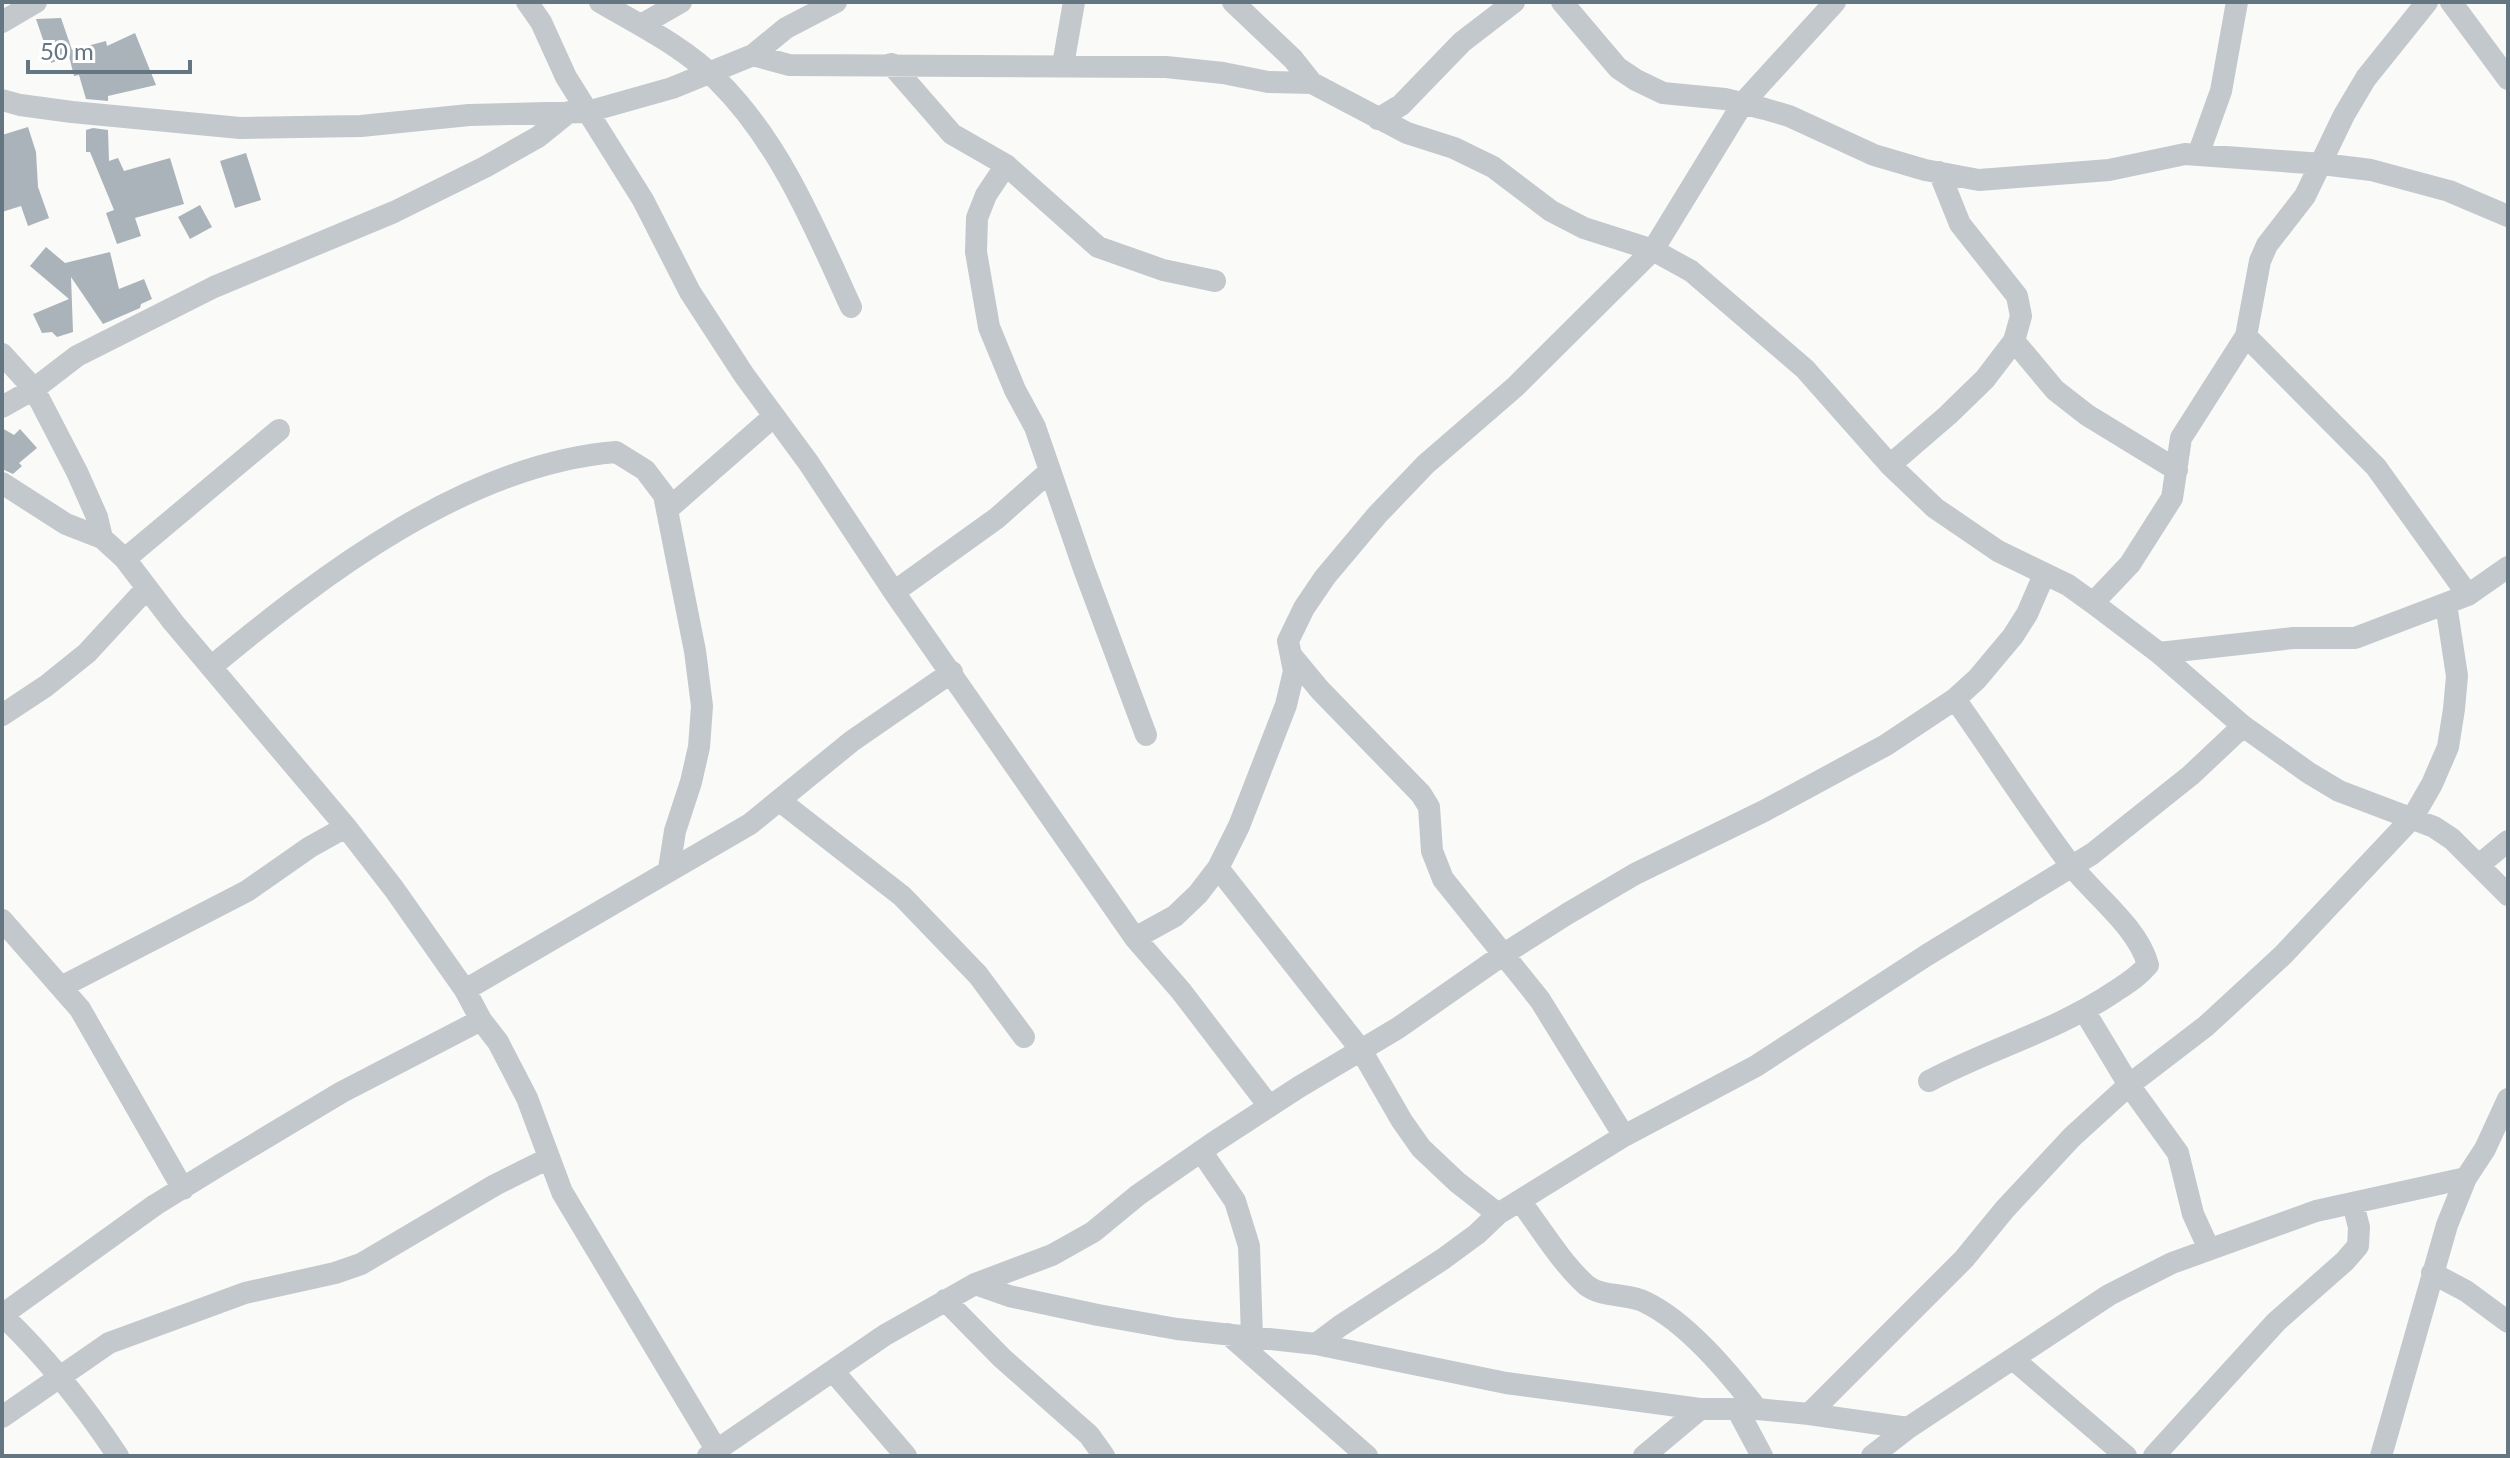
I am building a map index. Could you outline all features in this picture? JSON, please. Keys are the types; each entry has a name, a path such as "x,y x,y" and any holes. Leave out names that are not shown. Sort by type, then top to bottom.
{"street":[{"path":"2,22 36,2"},
{"path":"600,2 672,44 709,73 748,114 806,209 851,307"},
{"path":"641,25 681,2"},
{"path":"2,100 72,112 240,128 361,126 469,115 578,112 672,88 753,55 786,28 836,2"},
{"path":"1063,65 1074,2"},
{"path":"1233,2 1293,59 1312,83"},
{"path":"1378,119 1401,105 1462,42 1514,2"},
{"path":"1562,2 1618,68 1663,93 1743,103 1789,116 1874,155 1939,172 1979,180 2109,170 2185,154 2322,164 2371,170 2449,191 2508,216"},
{"path":"1135,938 1175,916 1198,894 1218,868 1249,802 1286,705 1294,671 1288,641 1304,608 1325,577 1378,514 1426,464 1515,387 1653,250 1743,103 1835,2"},
{"path":"2198,155 2221,91 2237,2"},
{"path":"2093,603 2130,564 2172,498 2181,438 2246,336 2260,261 2267,245 2305,196 2344,115 2366,78 2427,2"},
{"path":"2451,2 2508,79"},
{"path":"534,5 578,112 620,160 690,292 1135,938 1181,991 1269,1106"},
{"path":"753,55 789,65 1166,67 1268,82 1312,83 1407,133 1454,148 1493,167 1551,211 1584,228 1653,250 1691,271 1784,350 1833,399 1890,465 1935,508 1998,551 2068,585 2159,653 2243,726 2339,791 2413,817 2452,839 2508,895"},
{"path":"891,64 952,134 1006,165 1098,247 1163,270 1215,281"},
{"path":"2,407 34,389 77,356 214,287 351,231 485,167 578,112"},
{"path":"1006,165 986,195 977,218 976,252 989,327 1035,427 1146,735"},
{"path":"1890,465 1985,379 2014,341 2021,316 2017,296 1960,224 1939,172"},
{"path":"2246,336 2376,467 2468,595"},
{"path":"2014,341 2055,390 2087,415 2177,470"},
{"path":"2,354 34,389 77,472 97,517 102,538"},
{"path":"668,509 774,416"},
{"path":"125,559 279,430"},
{"path":"211,667 347,561 425,517 503,478 549,463 616,452 645,470 664,495 695,651 702,706 699,747 675,831 669,869"},
{"path":"894,592 997,518 1050,471"},
{"path":"2,483 66,524 102,538 125,559 146,589 346,827 394,889 498,1042 527,1098 562,1192 715,1454 885,1335 975,1284 1052,1255 1093,1232 1138,1195 1269,1106 1421,1013 1504,954 1635,874 1764,811 1886,745 1955,699 1977,679 2013,636 2027,614 2044,575"},
{"path":"2159,653 2293,638 2355,638 2468,595 2508,567"},
{"path":"2,715 46,686 87,653 146,589"},
{"path":"1809,1414 1964,1259 2005,1209 2072,1137 2129,1085 2206,1026 2283,955 2413,817 2448,747 2454,709 2457,676 2446,604"},
{"path":"1290,654 1320,690 1421,794 1429,807 1432,851 1443,879 1540,1000 1624,1136"},
{"path":"465,990 750,824 852,741 952,672"},
{"path":"1929,1081 1959,1065 2085,1012 2140,974 2148,965 2145,954 2107,903 2072,866 1955,699"},
{"path":"1316,1344 1443,1259 1498,1214 1624,1136 1756,1066 2072,866 2139,819 2243,726"},
{"path":"780,801 902,896 978,975 1024,1037"},
{"path":"61,987 247,891 310,847 346,827"},
{"path":"2479,865 2508,841"},
{"path":"1218,868 1361,1050 1421,1148 1498,1214"},
{"path":"2,920 80,1009 183,1189"},
{"path":"2085,1012 2129,1085 2178,1153 2193,1214 2209,1249"},
{"path":"118,1456 34,1346 2,1315 155,1205 342,1092 481,1020"},
{"path":"2381,1456 2432,1273 2466,1178 2485,1149 2508,1099"},
{"path":"1201,1151 1235,1201 1249,1246 1252,1337"},
{"path":"2,1417 109,1343 245,1293 335,1273 361,1264 495,1185 549,1158"},
{"path":"1872,1456 1908,1428 2109,1295 2172,1263 2316,1211 2466,1178"},
{"path":"1521,1202 1589,1287 1638,1298 1661,1309 1734,1380 1762,1456"},
{"path":"2154,1456 2266,1332 2358,1246 2359,1227 2353,1204"},
{"path":"2432,1273 2466,1291 2508,1322"},
{"path":"975,1284 1009,1296 1098,1315 1316,1344 1506,1383 1700,1409 1809,1414 1908,1428"},
{"path":"945,1300 1002,1358 1089,1435 1104,1456"},
{"path":"1228,1334 1367,1456"},
{"path":"2013,1359 2126,1456"},
{"path":"833,1371 906,1456"},
{"path":"1644,1456 1700,1409"}],"building":[{"path":"61,18 72,50 106,41 107,46 135,33 156,85 108,96 108,101 86,99 79,75 74,76 69,56 51,63 36,19"},
{"path":"28,127 36,152 38,187 49,218 28,226 21,206 2,212 2,135"},
{"path":"86,130 108,130 109,161 118,158 124,171 170,158 184,204 135,218 141,236 117,244 106,213 114,210 90,152 86,152"},
{"path":"246,153 261,200 235,208 220,161"},
{"path":"200,205 212,227 190,239 178,217"},
{"path":"46,247 65,263 110,252 119,289 144,279 152,299 141,304 140,308 103,324 71,277 73,332 57,337 52,332 42,333 33,314 69,299 30,266"},
{"path":"2,428 14,435 20,429 37,448 19,463 22,466 13,474 2,469"}]}
